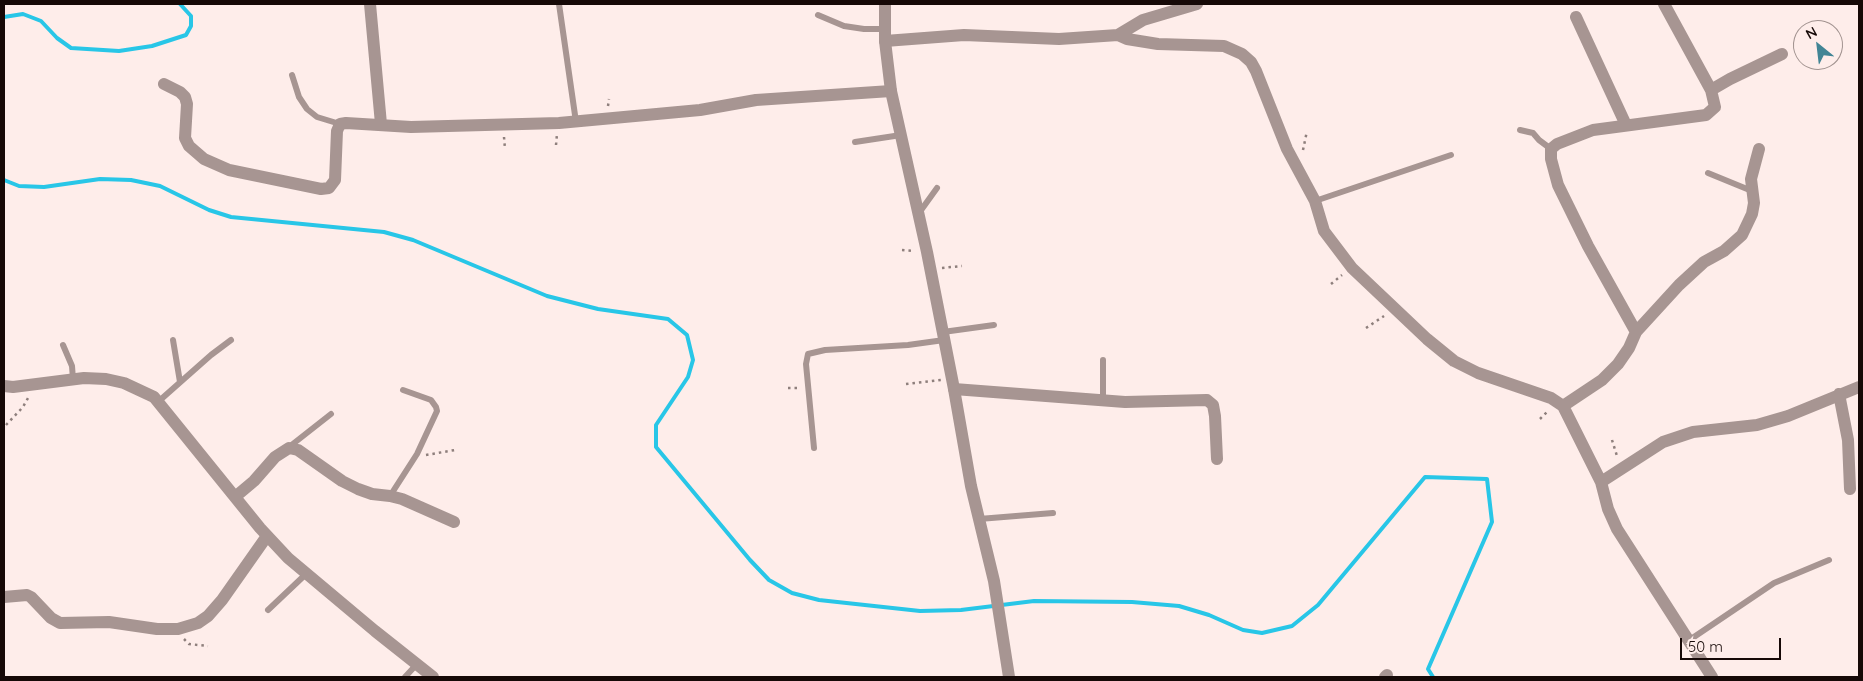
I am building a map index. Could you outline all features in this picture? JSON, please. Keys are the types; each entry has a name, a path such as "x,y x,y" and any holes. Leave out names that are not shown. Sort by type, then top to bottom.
{"street":[{"path":"370,4 381,124"},
{"path":"885,4 885,35 891,91 944,336 971,486 994,581 1009,677"},
{"path":"1118,35 1143,20 1170,8 1197,4"},
{"path":"1636,332 1588,246 1558,185 1550,160 1551,149 1557,144 1593,130 1706,115 1715,107 1711,90 1664,4"},
{"path":"1576,17 1626,125"},
{"path":"885,35 1059,38 1118,35 1127,39 1158,44 1224,46 1242,54 1251,62 1256,71 1287,149 1315,201 1324,232 1352,268 1394,309 1454,361 1478,373 1552,398 1563,406 1601,482 1608,509 1617,529 1712,677"},
{"path":"1711,90 1782,54"},
{"path":"164,84 180,92 184,97 187,104 185,138 189,146 204,159 229,170 321,190 329,188 335,180 337,132 340,124 381,124 411,127 576,122 700,110 756,100 891,91"},
{"path":"1563,406 1602,380 1618,364 1636,332 1695,268 1724,251 1742,235 1752,214 1754,203 1751,179 1759,150"},
{"path":"4,386 84,378 106,379 124,383 141,390 159,402 267,536 288,558 433,677"},
{"path":"953,384 1125,402 1207,400 1211,402 1215,416 1217,458"},
{"path":"1601,482 1663,442 1693,432 1757,425 1780,418 1859,386"},
{"path":"1839,394 1848,440 1850,489"},
{"path":"235,497 254,481 274,457 288,448 298,450 342,481 358,489 372,494 402,499 454,522"},
{"path":"4,597 27,595 60,623 109,622 157,630 178,629 198,623 208,616 222,600 267,536"}],"lane":[{"path":"559,4 576,122"},
{"path":"818,15 844,26 885,35"},
{"path":"292,75 299,97 307,110 317,117 340,124"},
{"path":"1520,130 1533,133 1551,149"},
{"path":"855,142 901,135"},
{"path":"1315,201 1451,155"},
{"path":"1708,173 1752,191"},
{"path":"918,214 937,188"},
{"path":"814,448 806,364 808,354 825,350 908,345 994,325"},
{"path":"173,340 180,382"},
{"path":"159,402 231,340"},
{"path":"63,345 72,366 72,379"},
{"path":"1103,360 1103,400"},
{"path":"390,496 417,454 436,416 436,406 431,400 403,390"},
{"path":"288,448 331,414"},
{"path":"979,519 1053,513"},
{"path":"1688,641 1774,583 1829,560"},
{"path":"268,610 306,574"},
{"path":"405,677 417,664"}],"path":[{"path":"930,268 962,266"},
{"path":"1366,328 1394,309"},
{"path":"6,426 23,407 36,384"},
{"path":"906,384 953,384"},
{"path":"1612,440 1621,470"},
{"path":"417,454 430,455 455,450"},
{"path":"178,629 182,638 189,644 208,646"}],"waterway":[{"path":"4,17 23,14 41,21 57,38 71,48 119,51 152,46 186,35 191,26 191,16 180,4"},
{"path":"4,180 19,186 44,187 100,179 131,180 160,186 209,210 231,217 384,232 413,240 547,296 598,309 668,319 687,335 693,360 688,377 656,425 656,447 750,560 769,580 792,593 819,600 920,611 961,610 1034,601 1132,602 1179,606 1209,615 1243,630 1262,633 1292,626 1318,605 1425,477 1487,479 1492,522 1428,669 1433,677"}]}
